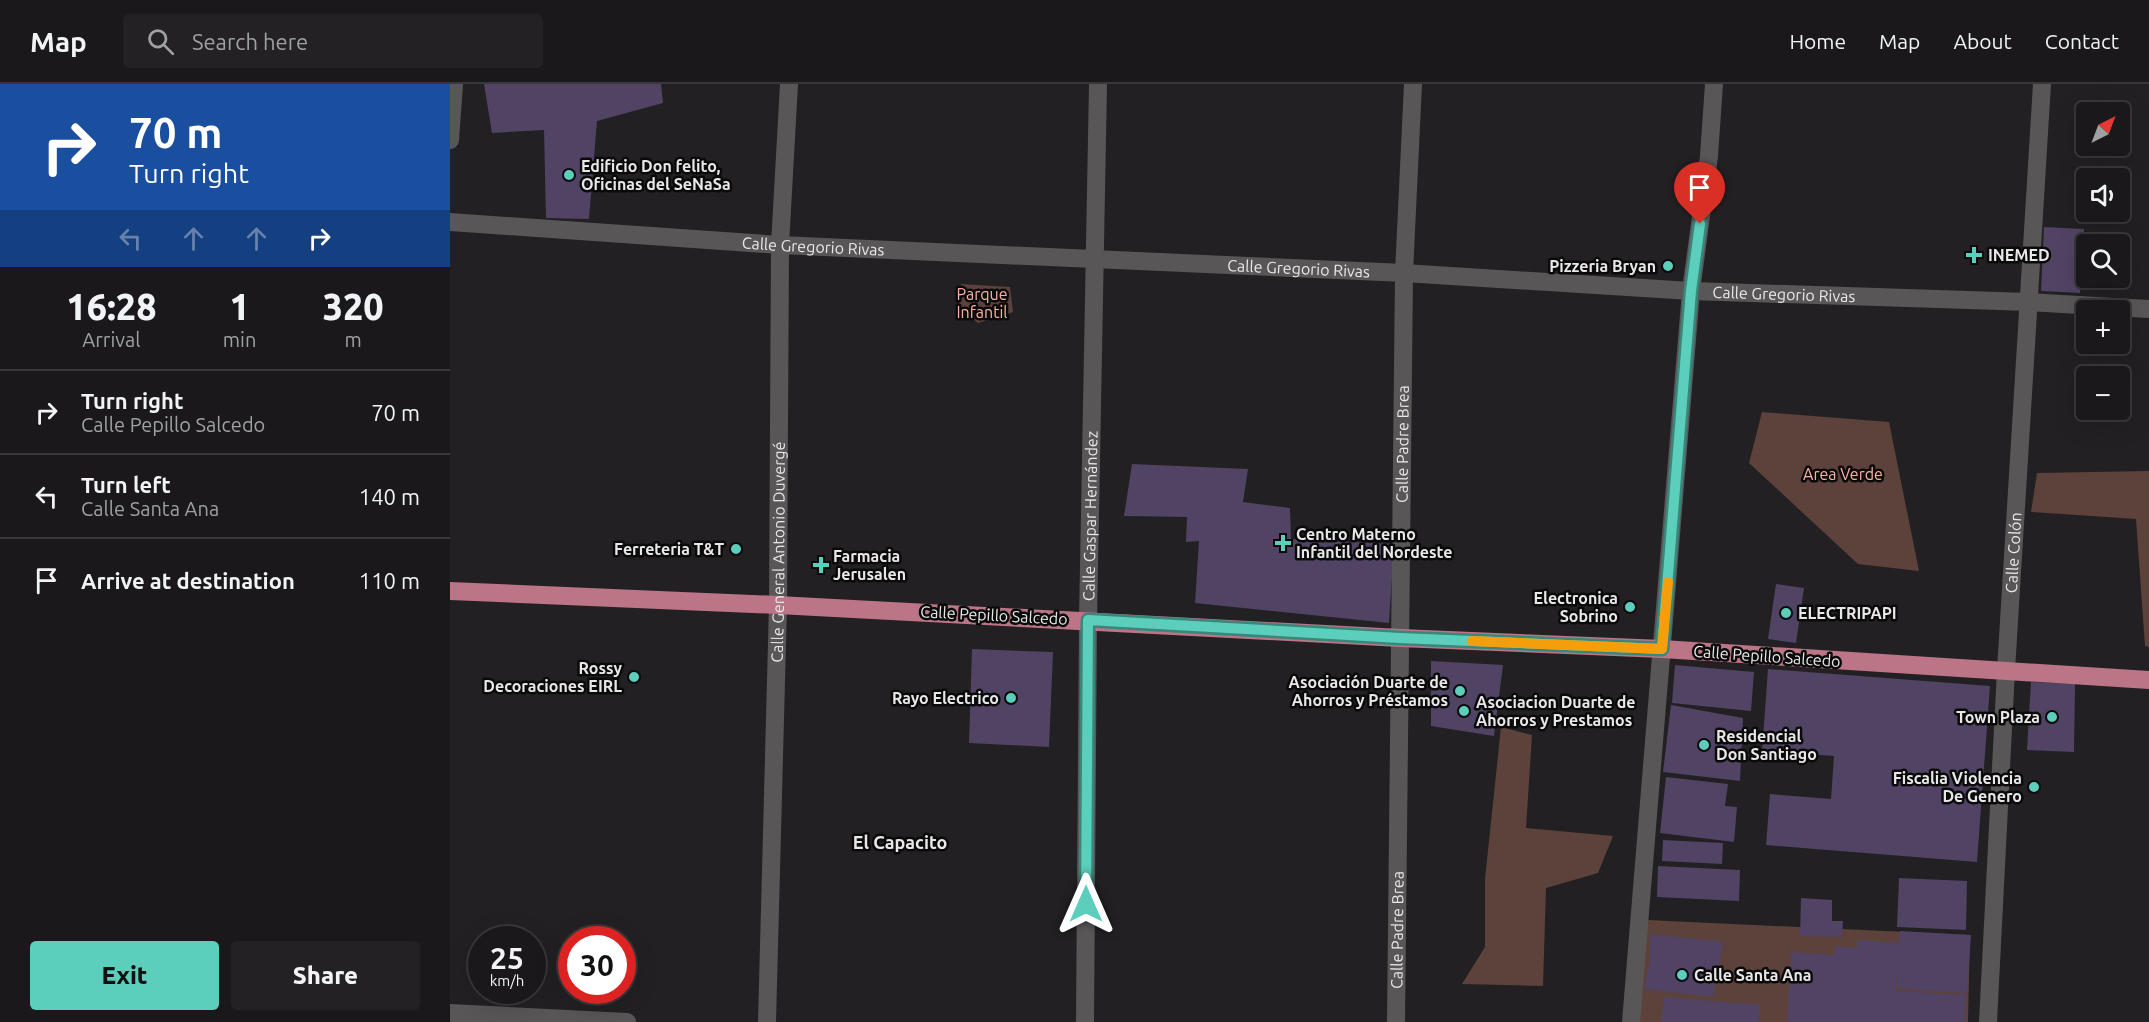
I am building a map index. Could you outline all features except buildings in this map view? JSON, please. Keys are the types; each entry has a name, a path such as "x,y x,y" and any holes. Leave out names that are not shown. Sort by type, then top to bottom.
{"main road":[{"name":"Calle Pepillo Salcedo","path":"450,591 1662,649 2149,680"}],"street":[{"path":"450,140 454,84"},
{"name":"Calle General Antonio Duvergé","path":"767,1022 778,605 780,245 789,84"},
{"name":"Calle Gaspar Hernández","path":"1085,1022 1088,620 1098,84"},
{"name":"Calle Padre Brea","path":"1396,1022 1404,273 1413,84"},
{"path":"1631,1022 1691,291 1709,156 1714,84"},
{"name":"Calle Colón","path":"1988,1022 2006,670 2042,84"},
{"name":"Calle Gregorio Rivas","path":"450,222 780,245 1404,273 1691,291 2029,302 2149,309"},
{"path":"450,1013 627,1022"}],"green space":[{"name":"Parque Infantil","path":"961,284 1010,287 1013,312 978,323 959,307"},
{"name":"Area Verde","path":"1762,412 1889,422 1919,571 1858,564 1749,463"},
{"path":"2149,471 2149,647 2145,646 2136,519 2031,512 2037,473"},
{"path":"1501,727 1532,735 1526,828 1613,836 1598,873 1546,888 1543,986 1462,984 1485,947 1485,879"},
{"path":"1648,920 1970,935 1968,1022 1634,1022"}],"slow traffic":[{"path":"1472,641 1662,649 1668,582"}],"place":[{"name":"Edificio Don felito, Oficinas del SeNaSa","path":"569,175"},
{"name":"INEMED","path":"1974,255"},
{"name":"Pizzeria Bryan","path":"1668,266"},
{"name":"Centro Materno Infantil del Nordeste","path":"1283,543"},
{"name":"Ferreteria T&T","path":"736,549"},
{"name":"Farmacia Jerusalen","path":"821,565"},
{"name":"Electronica Sobrino","path":"1630,607"},
{"name":"ELECTRIPAPI","path":"1786,613"},
{"name":"Rossy Decoraciones EIRL","path":"634,677"},
{"name":"Asociación Duarte de Ahorros y Préstamos","path":"1460,691"},
{"name":"Rayo Electrico","path":"1011,698"},
{"name":"Asociacion Duarte de Ahorros y Prestamos","path":"1464,711"},
{"name":"Town Plaza","path":"2052,717"},
{"name":"Residencial Don Santiago","path":"1704,745"},
{"name":"Fiscalia Violencia De Genero","path":"2034,787"},
{"name":"Calle Santa Ana","path":"1682,975"}],"district":[{"name":"El Capacito","path":"900,843"}],"route":[{"path":"1086,904 1088,620 1400,638 1662,649 1691,291 1700,224"}]}
